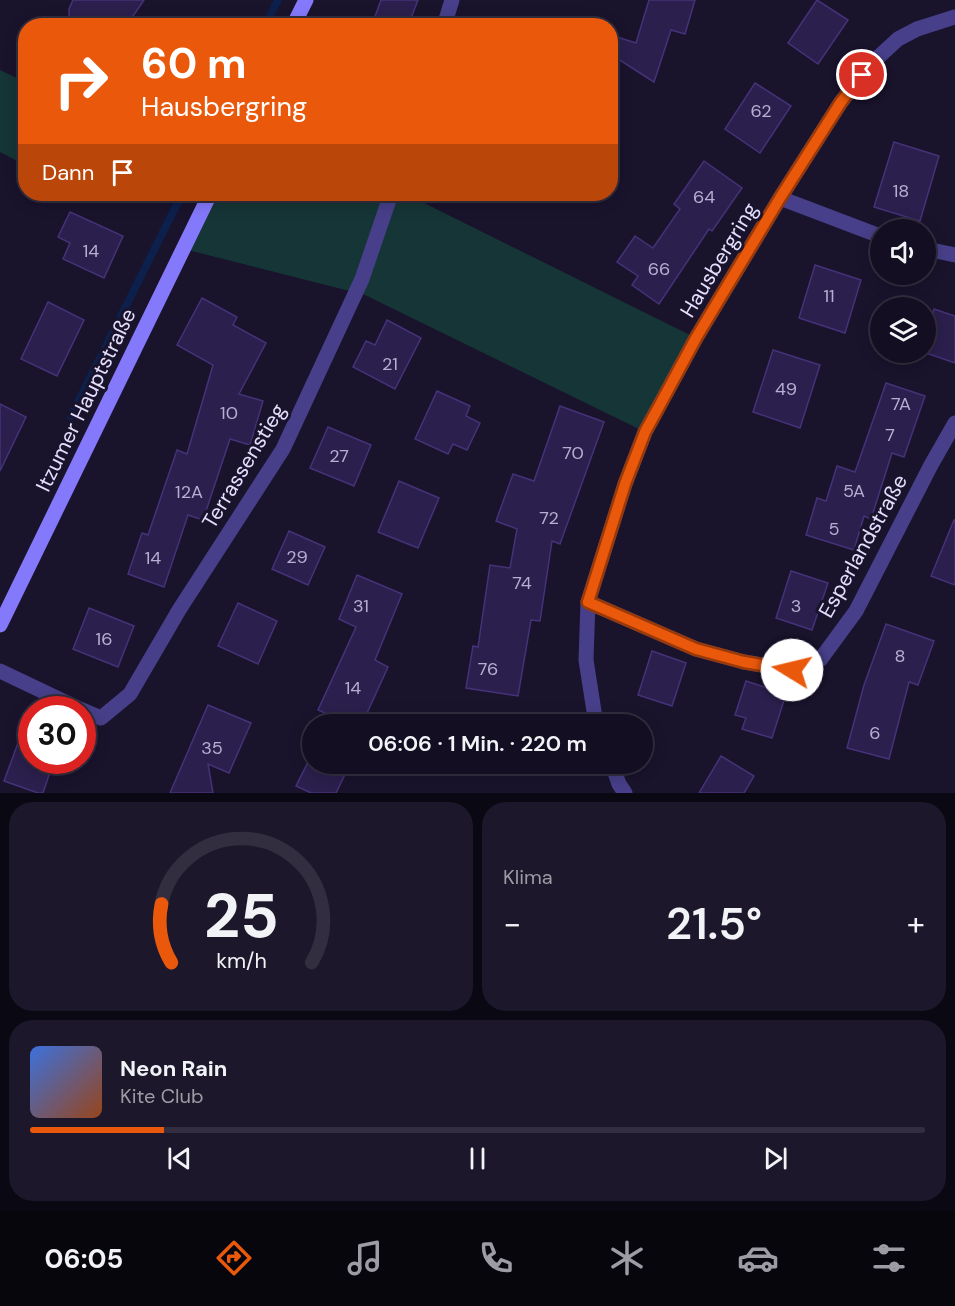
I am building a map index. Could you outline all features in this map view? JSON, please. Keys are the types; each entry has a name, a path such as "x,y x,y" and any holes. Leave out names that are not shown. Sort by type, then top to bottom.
{"main road":[{"path":"297,18 306,0"},
{"name":"Itzumer Hauptstraße","path":"0,625 207,201"}],"street":[{"path":"446,18 452,0"},
{"name":"Hausbergring","path":"594,714 586,660 588,602 625,484 645,432 696,338 841,102 873,62 898,39 917,29 955,17"},
{"path":"780,198 870,232"},
{"name":"Terrassenstieg","path":"96,715 101,717 130,693 179,610 283,449 362,279 388,201"},
{"path":"936,251 955,255"},
{"name":"Esperlandstraße","path":"588,602 696,649 744,662 792,670 820,660 856,611 955,423"},
{"name":"Terrassenstieg","path":"0,671 53,696"},
{"path":"616,774 625,793"}],"green space":[{"path":"0,70 18,79 18,161 0,152"},
{"path":"207,201 420,201 696,338 645,432 365,295 184,249"}],"building":[{"path":"73,0 144,0 132,18 69,18 69,9"},
{"path":"381,0 418,0 411,18 374,18"},
{"path":"649,0 695,0 685,34 671,30 654,82 618,59 618,37 636,43"},
{"path":"817,0 848,20 818,64 788,43"},
{"path":"755,83 791,106 760,153 725,129"},
{"path":"894,142 939,156 921,219 874,207"},
{"path":"704,161 742,188 712,231 709,229 659,304 632,285 638,276 617,262 635,236 653,248 680,209 674,204"},
{"path":"70,212 123,236 104,278 63,259 70,243 58,237"},
{"path":"815,265 861,280 845,333 799,318"},
{"path":"202,298 237,317 233,325 266,343 239,394 263,401 250,445 230,439 203,520 188,515 164,587 128,574 142,533 148,535 177,450 187,454 213,365 177,345"},
{"path":"48,302 84,320 57,376 21,359"},
{"path":"936,310 955,316 955,363 936,356"},
{"path":"387,320 421,338 395,389 353,367 366,341 375,345"},
{"path":"773,350 820,365 800,428 753,412"},
{"path":"886,383 925,396 904,457 892,453 871,519 864,516 854,550 806,535 817,498 826,501 837,466 855,472"},
{"path":"437,391 470,406 466,416 480,423 467,450 453,444 448,454 415,439"},
{"path":"0,404 26,417 0,471"},
{"path":"560,406 604,422 560,544 552,541 540,621 531,620 518,696 466,688 473,646 478,647 490,565 510,568 517,529 496,521 513,474 534,481"},
{"path":"328,427 371,445 354,486 310,468"},
{"path":"399,481 439,498 418,548 378,532"},
{"path":"955,520 955,585 931,576"},
{"path":"289,531 325,547 308,585 272,569"},
{"path":"791,571 828,583 812,630 776,618"},
{"path":"357,575 402,594 375,660 388,667 367,714 327,714 318,710 356,627 339,619"},
{"path":"238,603 277,621 258,664 218,646"},
{"path":"89,608 134,626 118,667 73,649"},
{"path":"886,624 934,641 918,685 909,682 889,759 847,748 864,685"},
{"path":"652,651 686,663 672,706 638,695"},
{"path":"746,681 786,694 772,738 742,729 746,718 735,715"},
{"path":"208,705 251,723 229,773 208,764 213,793 170,793"},
{"path":"18,743 18,774 49,774 43,793 4,781"},
{"path":"721,756 754,776 744,793 699,793"},
{"path":"302,774 345,774 336,793 311,793 296,786"}],"waterway":[{"path":"269,18 278,0"},
{"path":"71,416 178,201"}],"route":[{"path":"792,670 744,662 696,649 588,602 625,484 645,432 696,338 780,198 841,102 862,75"}]}
